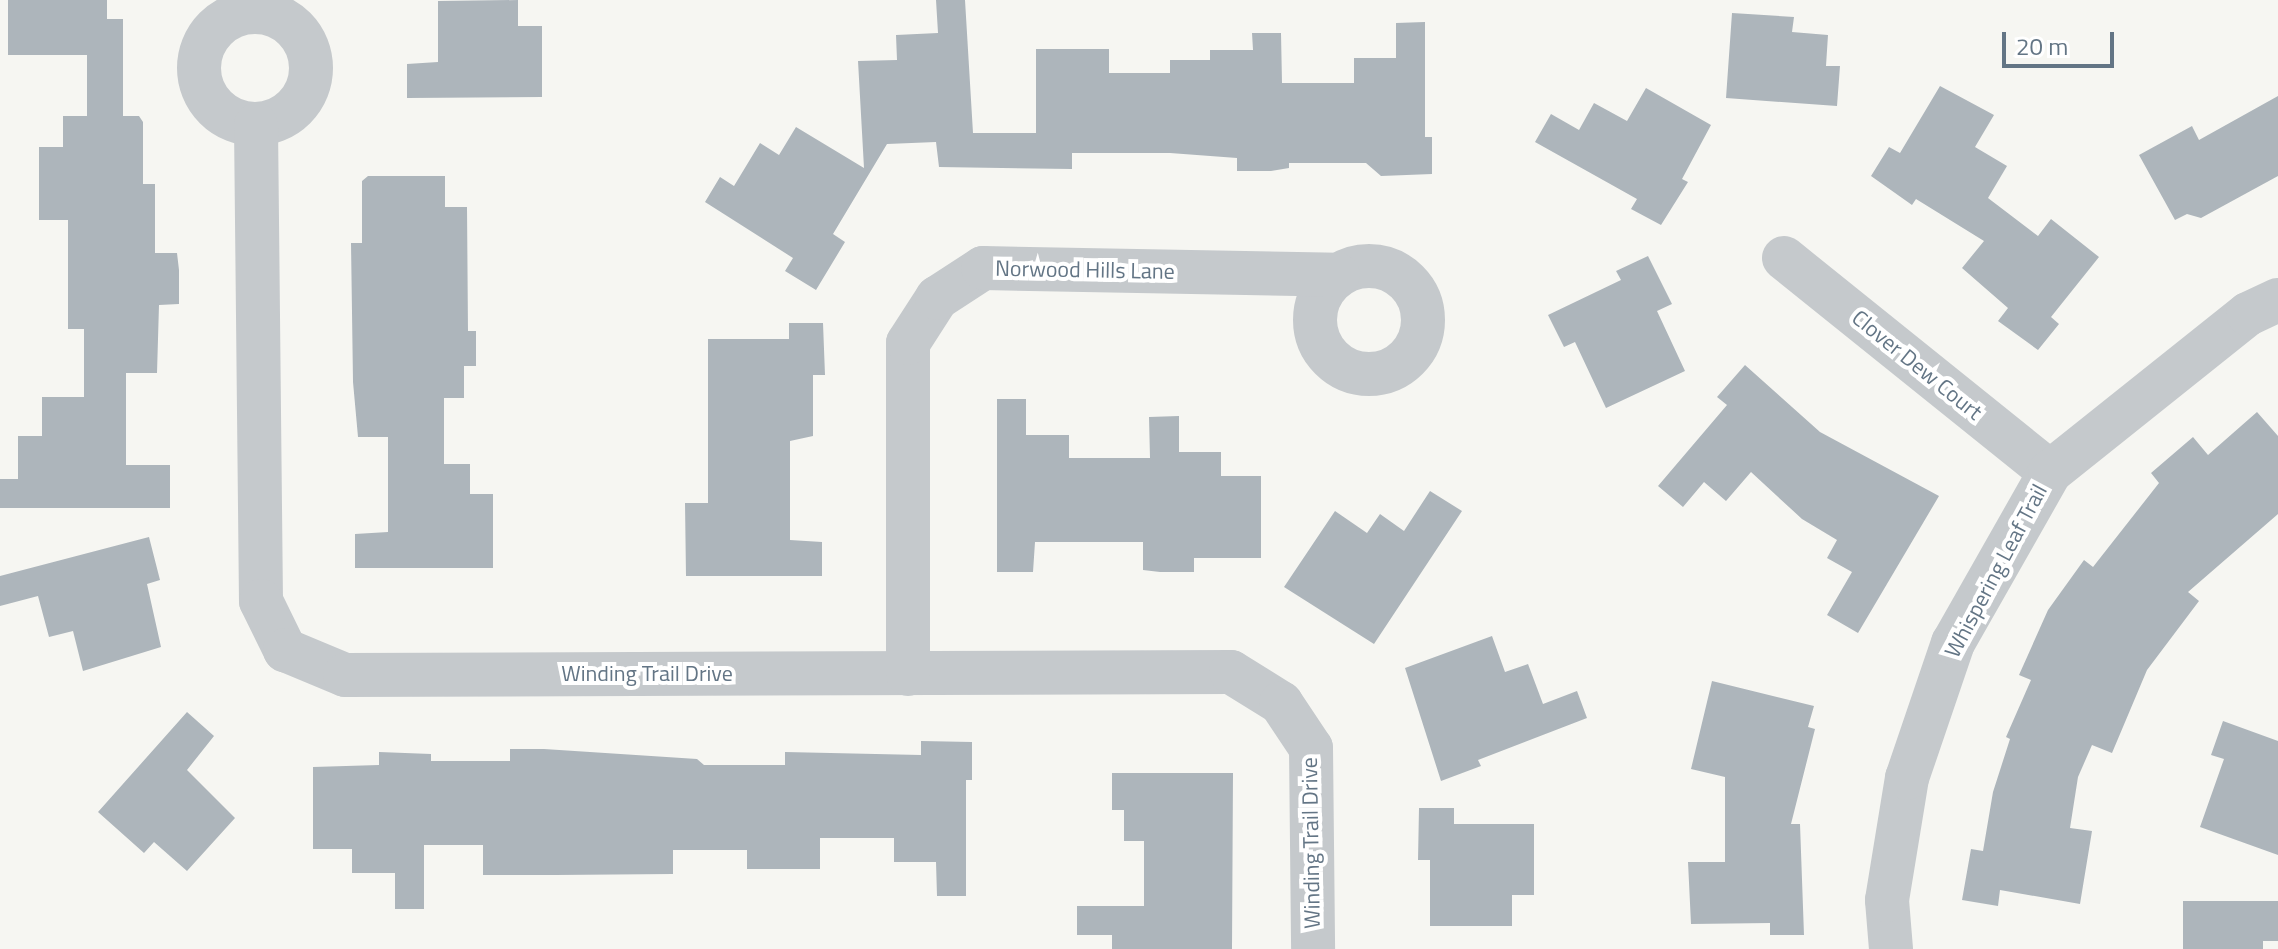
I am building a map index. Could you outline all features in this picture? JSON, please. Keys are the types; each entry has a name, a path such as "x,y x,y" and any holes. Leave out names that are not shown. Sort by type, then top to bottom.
{"street":[{"name":"Winding Trail Drive","path":"256,125 261,601 285,650 345,675 1231,672 1281,703 1311,748 1313,949"},
{"name":"Clover Dew Court","path":"1784,258 2050,472"},
{"name":"Norwood Hills Lane","path":"908,674 908,343 937,298 983,268 1338,275"},
{"name":"Whispering Leaf Trail","path":"1891,949 1887,900 1907,778 1953,643 2050,472 2248,314 2278,300"}],"building":[{"path":"8,0 107,0 107,19 123,19 123,116 139,116 143,122 143,184 155,184 155,253 177,253 179,270 179,304 159,305 157,373 126,373 126,465 170,465 170,508 0,508 0,479 18,479 18,436 42,436 42,397 84,397 84,329 68,329 68,220 39,220 39,147 63,147 63,116 87,116 87,55 8,55"},
{"path":"518,0 518,26 542,26 542,97 407,98 407,64 438,62 438,1"},
{"path":"936,0 965,0 973,133 1036,133 1036,49 1109,49 1109,73 1170,73 1170,60 1210,60 1210,50 1253,50 1252,33 1281,33 1282,83 1354,83 1354,58 1396,58 1396,23 1425,22 1425,137 1432,137 1432,174 1381,176 1366,163 1289,163 1289,168 1271,171 1237,171 1237,158 1170,153 1072,153 1072,169 939,167 936,142 887,144 833,234 845,242 816,290 785,271 793,258 705,202 720,177 734,186 760,143 779,155 796,127 864,168 858,61 897,60 896,35 938,33"},
{"path":"1732,13 1794,17 1792,32 1828,35 1826,66 1840,66 1837,106 1726,98"},
{"path":"1940,86 1994,115 1975,147 2007,166 1988,198 2038,236 2051,219 2099,257 2051,317 2059,324 2038,350 1998,321 2008,308 1962,268 1984,241 1916,199 1912,205 1871,176 1889,147 1900,153"},
{"path":"1646,88 1711,125 1682,179 1688,182 1661,225 1631,209 1637,199 1535,142 1551,114 1579,130 1594,103 1627,121"},
{"path":"2278,96 2278,176 2201,218 2187,214 2175,220 2139,155 2192,126 2199,140"},
{"path":"368,176 445,176 445,207 467,207 468,331 476,331 476,366 464,366 464,398 444,398 444,464 470,464 470,494 493,494 493,568 355,568 355,534 388,532 388,437 358,437 353,382 351,243 362,243 362,181"},
{"path":"1648,256 1672,304 1657,311 1685,371 1606,408 1575,342 1564,347 1548,315 1621,280 1616,271"},
{"path":"789,323 823,323 825,375 813,375 813,436 790,441 790,540 822,542 822,576 686,576 685,503 708,503 708,339 789,339"},
{"path":"1745,365 1820,432 1939,496 1858,633 1827,615 1852,572 1827,558 1837,540 1802,519 1751,472 1726,501 1704,482 1683,507 1658,486 1727,405 1717,397"},
{"path":"997,399 1026,399 1026,435 1069,435 1069,458 1150,458 1149,417 1179,416 1179,452 1221,452 1221,476 1261,476 1261,558 1194,558 1194,572 1160,572 1143,570 1143,542 1035,542 1033,572 997,572"},
{"path":"2257,412 2278,436 2278,514 2188,592 2199,601 2147,670 2112,753 2092,745 2078,777 2070,828 2092,831 2080,904 2000,890 1998,906 1962,900 1971,849 1983,851 1993,792 2010,739 2006,737 2031,680 2019,675 2048,610 2084,560 2093,567 2159,483 2151,473 2193,437 2208,455"},
{"path":"1430,491 1462,511 1374,644 1284,587 1335,511 1367,533 1380,514 1404,531"},
{"path":"149,537 160,580 147,584 161,647 83,671 73,631 49,637 38,596 0,606 0,576"},
{"path":"1492,636 1505,672 1528,664 1543,704 1577,691 1587,718 1478,760 1481,766 1441,781 1405,668"},
{"path":"1712,681 1814,706 1808,727 1815,729 1791,824 1800,824 1804,935 1770,935 1770,923 1691,924 1688,862 1725,862 1725,777 1691,769"},
{"path":"187,712 214,736 187,770 235,818 187,871 154,842 144,853 98,812"},
{"path":"2223,721 2278,741 2278,855 2200,827 2224,759 2211,755"},
{"path":"921,741 972,742 972,780 966,780 966,896 937,896 936,862 894,862 894,838 820,838 820,869 747,869 747,850 673,850 673,874 483,875 483,845 424,845 424,909 395,909 395,873 352,873 352,849 313,849 313,767 379,765 379,752 431,754 431,761 510,761 510,749 544,749 697,759 704,765 785,765 785,752 921,755"},
{"path":"1112,773 1233,773 1232,949 1112,949 1112,935 1077,935 1077,906 1144,906 1144,841 1124,841 1124,810 1112,810"},
{"path":"1419,808 1454,808 1454,824 1534,824 1534,895 1512,895 1512,926 1430,926 1430,860 1418,860"},
{"path":"2183,901 2278,901 2278,941 2263,941 2263,949 2183,949"}]}
